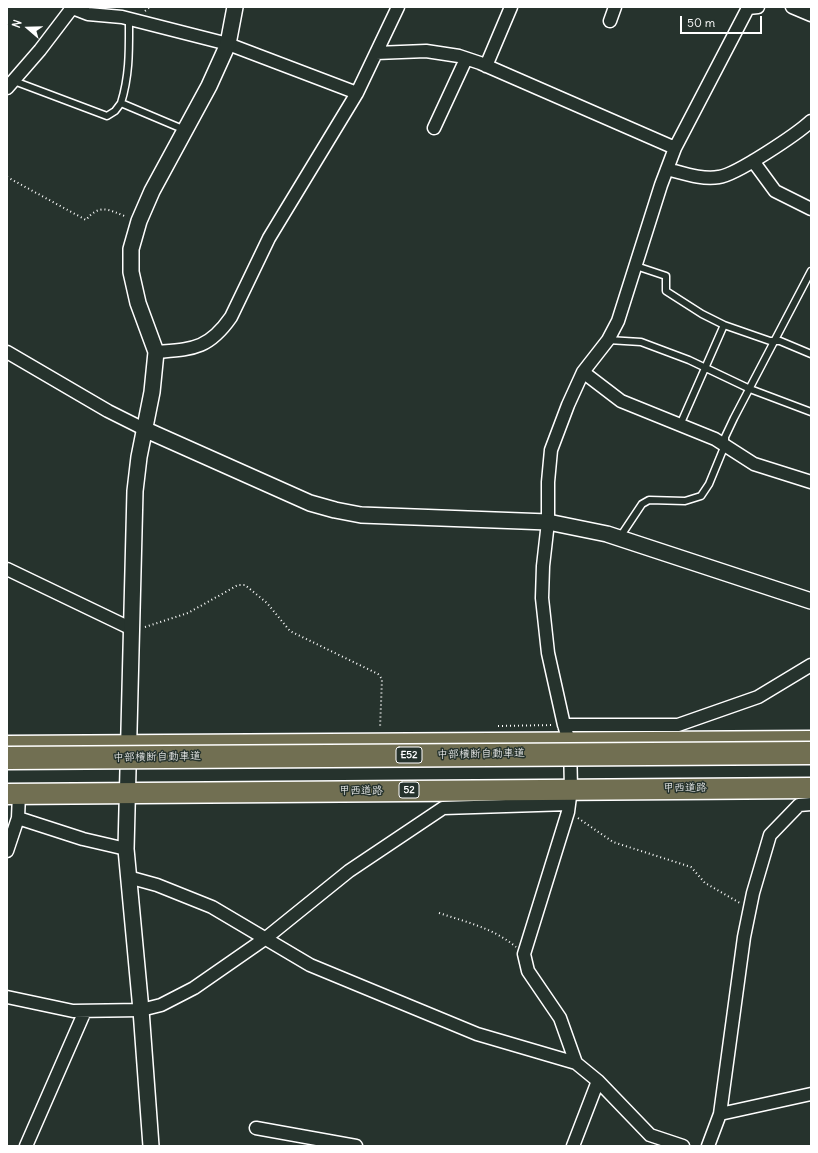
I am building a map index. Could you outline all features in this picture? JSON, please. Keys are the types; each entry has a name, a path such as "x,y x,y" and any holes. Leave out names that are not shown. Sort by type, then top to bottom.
{"highway":[{"path":"7,746 128,746 567,734 811,741"},
{"name":"中部横断自動車道","path":"7,758 811,752"},
{"name":"中部横断自動車道","path":"7,766 811,761"},
{"name":"甲西道路","path":"13,794 127,792 569,802 811,788"}],"street":[{"path":"11,85 71,7 88,14 129,18 228,44 357,93"},
{"path":"151,1146 141,1010 126,849 135,491 144,429 152,392 156,352 138,303 132,272 132,249 139,221 152,191 185,130 228,44 235,7"},
{"path":"156,352 188,349 202,345 213,339 223,329 231,317 269,238 357,93 398,7"},
{"path":"486,66 511,7"},
{"path":"610,21 615,7"},
{"path":"576,1063 560,1018 528,971 524,954 569,802 567,734 548,653 542,598 542,566 548,522 548,482 551,450 557,432 583,372 608,340 618,321 675,148 751,7"},
{"path":"792,7 811,14"},
{"path":"376,54 426,51 466,59 486,66 675,148"},
{"path":"434,128 466,59"},
{"path":"667,169 697,176 719,177 736,172 811,121"},
{"path":"753,161 776,191 811,209"},
{"path":"7,352 108,411 144,429 310,503 361,515 548,522 619,538 811,601"},
{"path":"583,372 621,401 715,439 754,464 811,482"},
{"path":"7,569 132,629"},
{"path":"567,734 678,725 758,697 811,665"},
{"path":"7,851 18,818 13,794"},
{"path":"7,997 73,1011 141,1010 162,1005 194,988 266,938 349,871 443,808 569,802"},
{"path":"708,1146 720,1114 744,937 770,834 798,806 811,804"},
{"path":"18,818 83,839 126,849"},
{"path":"128,877 158,885 212,907 310,965 477,1034 576,1063 598,1081 650,1135 683,1146"},
{"path":"26,1146 85,1011"},
{"path":"573,1146 598,1081"},
{"path":"720,1114 811,1094"},
{"path":"256,1128 356,1146"}],"lane":[{"path":"11,85 107,116 115,111 121,102 127,84 130,64 129,18"},
{"path":"121,102 185,130"},
{"path":"636,266 666,276 666,291 702,314 724,325 774,341 780,341 811,354"},
{"path":"619,538 642,504 649,500 685,501 701,496 709,484 725,445 725,437 811,271"},
{"path":"680,425 724,325"},
{"path":"608,340 641,342 706,368 750,390 811,412"}],"path":[{"path":"7,177 86,220 93,211 104,208 139,221"},
{"path":"132,629 140,629 188,613 238,586 245,585 267,603 290,631 378,674 382,679 380,729"},
{"path":"492,727 567,734"},
{"path":"569,802 613,842 691,867 705,883 750,909"},
{"path":"439,913 489,929 505,938 524,954"}]}
